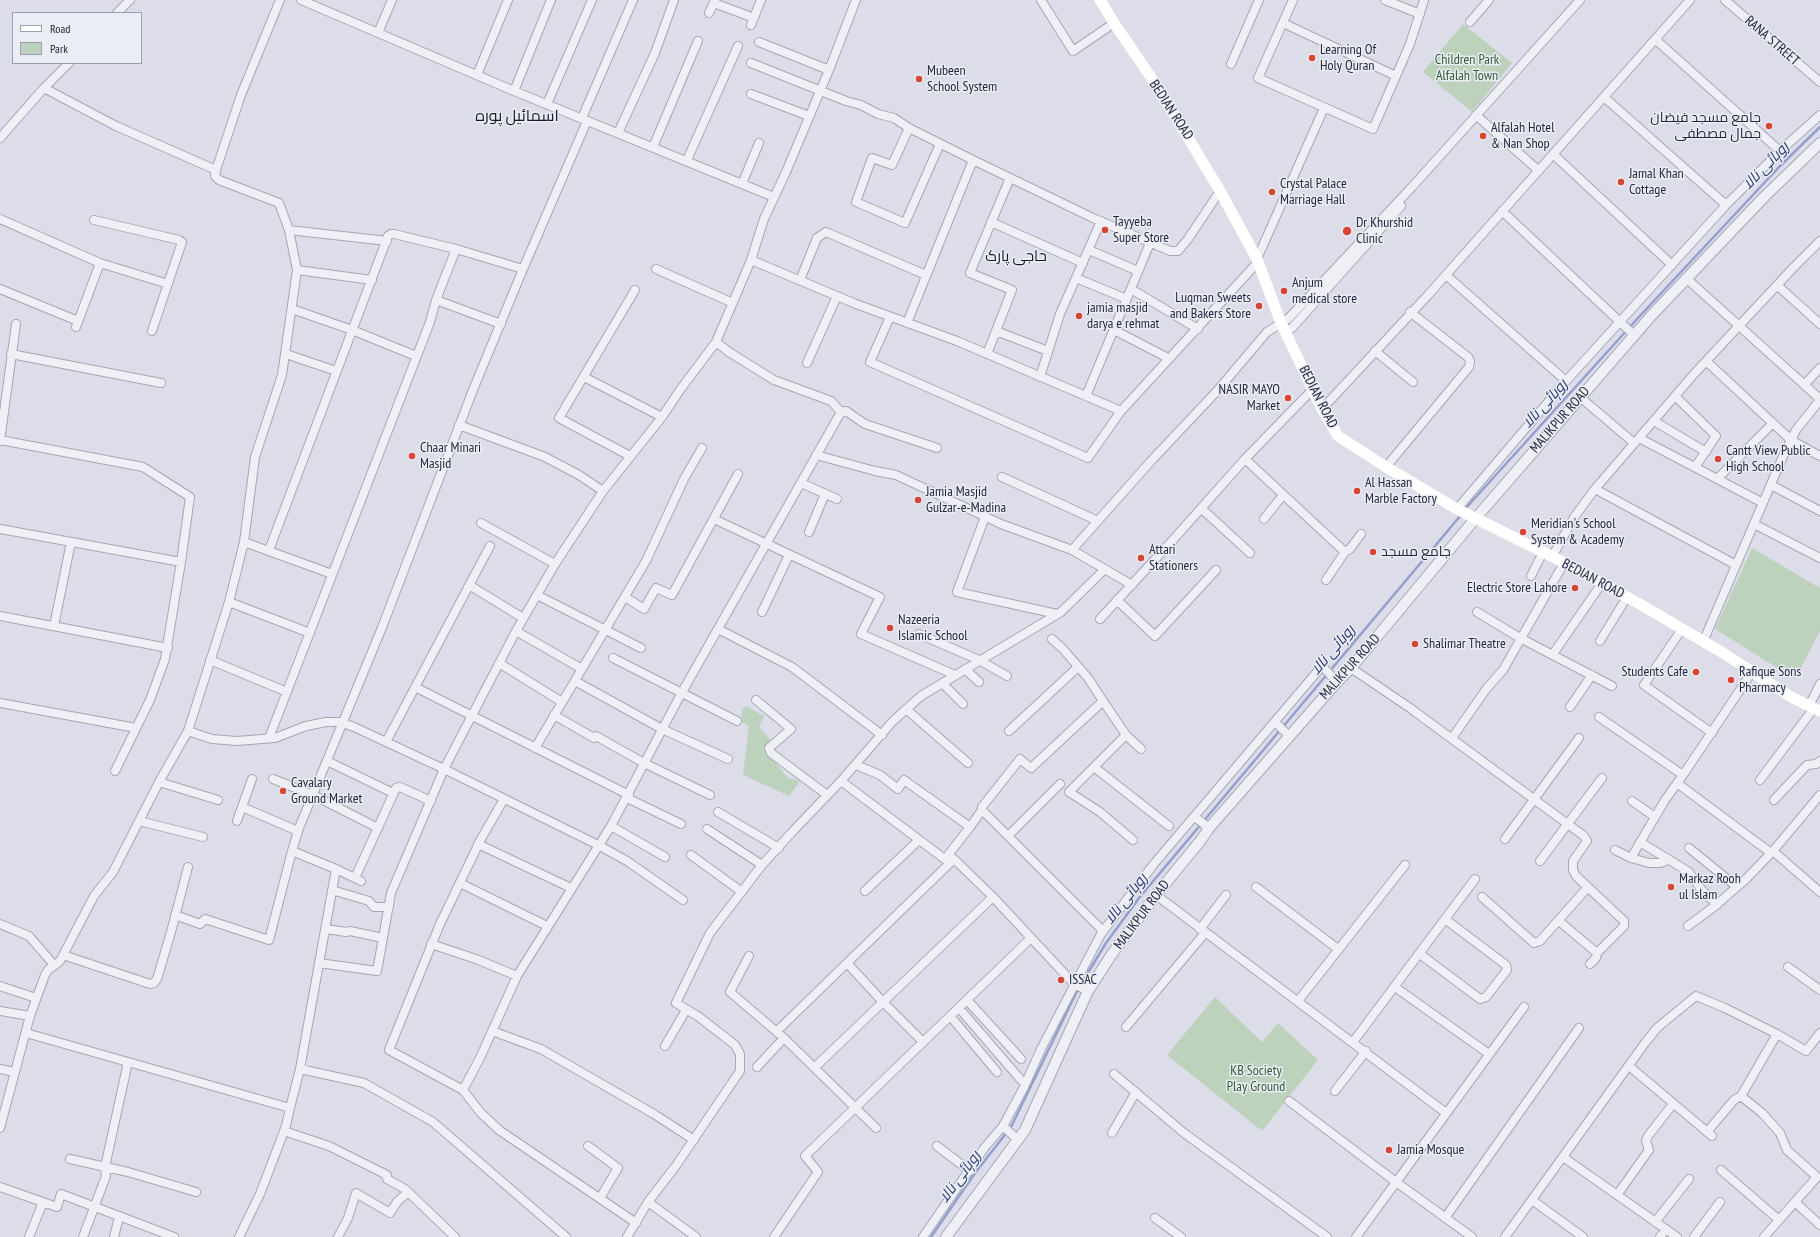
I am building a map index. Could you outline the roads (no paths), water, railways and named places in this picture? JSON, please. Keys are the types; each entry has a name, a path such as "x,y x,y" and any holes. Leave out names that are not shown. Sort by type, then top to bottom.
{"main road":[{"name":"BEDIAN ROAD","path":"1100,0 1114,24 1156,86 1220,190 1257,260 1283,327 1322,409 1338,436 1458,510 1602,583 1682,629 1791,697 1814,708"}],"street":[{"path":"118,12 130,0"},
{"path":"0,1128 2,1108 30,1016 45,975 63,955 94,896 113,872 159,782 188,731 229,602 244,542 255,457 282,375 297,270 289,230 279,203 219,180 215,176 241,95 280,0"},
{"path":"301,0 514,91 687,160 774,197"},
{"path":"378,33 392,0"},
{"path":"477,75 508,0"},
{"path":"514,91 551,0"},
{"path":"547,104 592,0"},
{"path":"175,915 200,924 205,919 269,940 298,831 344,724 459,425 633,0"},
{"path":"618,133 655,53 674,0"},
{"path":"709,12 714,1 753,21 761,0"},
{"path":"319,963 377,971 391,893 444,769 523,618 555,564 603,491 662,417 716,342 751,260 764,219 821,90 856,0"},
{"path":"1041,0 1073,51 1114,24"},
{"path":"1231,64 1259,0"},
{"path":"1293,0 1258,78 1373,129 1410,44 1424,0"},
{"path":"1385,0 1420,14"},
{"path":"1470,22 1489,0"},
{"path":"1478,116 1580,0"},
{"path":"1072,550 1151,461 1217,391 1267,332 1283,327 1288,319 1322,288 1478,116 1586,0"},
{"path":"1322,409 1446,274 1690,0"},
{"name":"RANA STREET","path":"1725,0 1820,82"},
{"path":"1283,23 1396,76"},
{"path":"1655,39 1780,151"},
{"path":"653,147 698,41"},
{"path":"759,42 829,70"},
{"path":"687,160 738,46"},
{"path":"751,63 846,101 861,105 878,114 894,118 909,128 1010,178 1101,221 1170,251 1178,251 1188,239 1220,190"},
{"path":"0,138 67,64"},
{"path":"44,88 116,126 216,170"},
{"path":"751,94 810,116"},
{"path":"1604,97 1726,205"},
{"path":"890,317 870,362 1088,458 1121,411 1168,358 1198,329 1257,260 1324,108"},
{"path":"1458,510 1566,381 1628,329 1672,265 1726,205 1780,151 1820,115"},
{"path":"1478,116 1538,170"},
{"path":"909,128 892,165 872,158 856,202 905,223 940,144"},
{"name":"MALIKPUR ROAD","path":"946,1237 1015,1138 1025,1130 1086,990 1156,896 1201,840 1207,827 1335,680 1352,668 1473,518 1580,397 1628,329 1686,278 1765,196 1820,143"},
{"path":"742,184 759,144"},
{"path":"1553,154 1672,265"},
{"path":"907,323 973,160"},
{"path":"987,354 1012,290 970,273 1010,178"},
{"path":"1502,211 1628,329"},
{"path":"0,219 100,263 168,284"},
{"path":"94,220 179,240 182,242 152,331"},
{"path":"1040,377 1060,314 1101,221"},
{"path":"991,222 1083,263"},
{"path":"289,230 387,241"},
{"path":"800,280 817,238 826,232 926,275"},
{"path":"269,550 336,371 391,234 456,249 523,269"},
{"path":"1086,396 1150,243"},
{"path":"1530,576 1548,555 1595,489 1675,396 1777,284 1819,244"},
{"path":"269,738 430,322 436,300 456,249"},
{"path":"1089,250 1138,272"},
{"path":"751,260 837,296 987,354 1121,411"},
{"path":"0,289 77,324 100,263"},
{"path":"656,269 733,303"},
{"path":"297,270 372,280"},
{"path":"1446,274 1566,381"},
{"path":"1076,278 1127,299"},
{"path":"1686,278 1820,400 1796,430 1791,440 1703,642"},
{"path":"1777,284 1820,324"},
{"path":"1131,289 1198,329"},
{"path":"630,456 559,418 635,290"},
{"path":"808,363 837,296"},
{"path":"436,300 501,324"},
{"path":"292,309 352,330 416,356"},
{"path":"1386,467 1469,366 1470,361 1468,357 1410,312"},
{"path":"16,324 0,440 143,467 190,497 168,648 150,700 115,771"},
{"path":"1114,330 1168,358"},
{"path":"996,331 1048,352"},
{"path":"716,342 729,352 774,380 798,390 831,400 841,412"},
{"path":"1375,351 1413,382"},
{"path":"12,354 161,383"},
{"path":"286,354 336,371"},
{"path":"1706,361 1791,440 1820,456"},
{"path":"1804,384 1820,368"},
{"path":"584,377 662,417"},
{"path":"1100,619 1202,509 1245,460 1313,389"},
{"path":"1675,396 1716,436 1695,467"},
{"path":"1580,397 1637,441 1695,467 1763,503"},
{"path":"841,412 846,411 865,424 937,448"},
{"path":"463,1090 517,976 570,888 611,826 681,694 841,412"},
{"path":"1654,421 1706,452"},
{"path":"1716,479 1773,423"},
{"path":"459,425 545,457 579,475 603,491"},
{"path":"535,748 646,561 684,479 702,448"},
{"path":"816,456 896,475 1001,524 1072,550 1132,585"},
{"path":"1245,460 1345,552"},
{"path":"625,597 644,609 656,588 672,595 738,474"},
{"path":"1002,477 1098,521"},
{"path":"800,484 837,499"},
{"path":"1771,485 1820,511"},
{"path":"1595,489 1736,566"},
{"path":"809,532 825,494"},
{"path":"1264,519 1283,495"},
{"path":"1202,509 1250,553"},
{"path":"985,517 957,592 1057,614"},
{"path":"714,519 789,556 880,596 861,634 955,675"},
{"path":"481,523 555,564"},
{"path":"1754,524 1820,558"},
{"path":"0,529 181,562"},
{"path":"1326,580 1345,552 1350,549 1361,534"},
{"path":"54,626 71,542"},
{"path":"244,542 332,574"},
{"path":"386,742 490,546"},
{"path":"762,612 789,556"},
{"path":"1452,738 1487,688 1503,670 1564,563"},
{"path":"627,1237 648,1202 694,1140 740,1071 740,1054 735,1045 699,1017 676,1004 676,1001 710,933 762,866 794,830 842,782 906,709 921,696 1057,614 1105,569"},
{"path":"1117,600 1155,636 1216,570"},
{"path":"1553,654 1602,583"},
{"path":"469,585 523,618"},
{"path":"537,595 641,648"},
{"path":"1600,641 1627,597"},
{"path":"229,602 310,633"},
{"path":"1477,612 1520,638 1612,686"},
{"path":"0,616 168,648"},
{"path":"718,629 792,667 882,735"},
{"path":"1682,629 1644,685 1712,733"},
{"path":"516,631 582,670"},
{"path":"919,634 979,660 1007,676"},
{"path":"1052,639 1063,649 1088,678 1126,735 1141,749"},
{"path":"613,658 681,694 737,721"},
{"path":"210,660 287,692"},
{"path":"499,663 562,702"},
{"path":"923,1237 985,1148 1004,1127 1074,984 1103,931 1153,865 1196,818 1277,724 1322,666 1335,680"},
{"path":"1009,731 1078,667"},
{"path":"1352,668 1452,738 1584,836 1587,840 1572,861 1572,866 1576,876 1624,921 1624,926 1597,953 1596,958 1590,964"},
{"path":"964,669 979,682"},
{"path":"1631,858 1665,800 1684,775 1752,672"},
{"path":"1570,707 1592,675"},
{"path":"575,681 662,729 728,759"},
{"path":"942,683 963,704"},
{"path":"1760,780 1814,708 1820,684"},
{"path":"415,687 681,824"},
{"path":"756,700 791,729 769,748 771,753 827,796"},
{"path":"777,1031 847,963 947,861 982,810 982,807 1020,759 1031,768 1103,701"},
{"path":"0,703 136,728"},
{"path":"906,709 968,764"},
{"path":"554,715 594,738 596,736 644,763 710,795"},
{"path":"1599,717 1684,775"},
{"path":"188,731 212,739 237,741 286,735 306,726 326,722 344,724 444,769 598,845 627,861 683,900"},
{"path":"1277,724 1288,735"},
{"path":"1126,735 1070,792 1100,812 1133,840"},
{"path":"1505,839 1579,738"},
{"path":"328,761 394,793"},
{"path":"1774,800 1807,765 1816,764 1820,761"},
{"path":"856,765 880,775 898,789 904,780 970,827"},
{"path":"1094,767 1169,826"},
{"path":"1540,861 1602,778"},
{"path":"237,821 252,779"},
{"path":"274,779 313,796 378,828"},
{"path":"159,782 218,800"},
{"path":"842,782 947,861"},
{"path":"1677,783 1772,852 1820,892"},
{"path":"1008,836 1060,784"},
{"path":"292,850 358,880 378,828 398,786 431,801"},
{"path":"1688,926 1717,905 1737,887 1772,852 1820,795"},
{"path":"504,799 478,844 431,944 389,1050 463,1090 480,1112 499,1130 636,1223"},
{"path":"1632,801 1655,818"},
{"path":"242,807 298,831"},
{"path":"982,810 1103,931"},
{"path":"718,812 779,848"},
{"path":"1196,818 1207,827"},
{"path":"139,821 203,837"},
{"path":"611,826 665,858"},
{"path":"707,829 762,866"},
{"path":"865,891 919,840"},
{"path":"1640,842 1689,872 1700,888 1717,905"},
{"path":"478,844 570,888"},
{"path":"1689,848 1737,887"},
{"path":"1615,850 1631,858 1649,863 1668,860"},
{"path":"691,855 742,892"},
{"path":"947,861 954,859 993,897 1074,984 1086,990"},
{"path":"1298,1001 1405,865"},
{"path":"63,955 150,984 154,983 157,979 188,866"},
{"path":"239,1237 260,1194 284,1131 300,1069 336,869"},
{"path":"1353,1042 1476,879"},
{"path":"460,883 547,926"},
{"path":"1256,887 1338,949"},
{"path":"1482,898 1534,943 1540,941 1559,922 1588,887"},
{"path":"332,890 368,901 374,907 389,908"},
{"path":"1126,1027 1202,931 1226,895"},
{"path":"1156,896 1366,1051 1446,1113"},
{"path":"815,1067 993,897"},
{"path":"1420,954 1480,999 1486,997 1506,973 1506,965 1445,919"},
{"path":"1559,922 1597,953"},
{"path":"0,924 29,936 54,965"},
{"path":"326,928 383,938"},
{"path":"774,1237 818,1172 805,1156 923,1042 951,1017 1031,938"},
{"path":"431,944 476,959 517,976"},
{"path":"749,956 730,992 777,1031 876,1128"},
{"path":"847,963 923,1042"},
{"path":"1788,967 1820,990"},
{"path":"0,986 36,998"},
{"path":"1395,987 1489,1054"},
{"path":"1505,1237 1657,1028 1696,996 1725,1008 1777,1034 1806,1051 1820,1033"},
{"path":"967,1000 1021,1059"},
{"path":"1356,1237 1524,1007"},
{"path":"959,1008 1021,1080"},
{"path":"666,1046 686,1010"},
{"path":"0,1011 30,1016"},
{"path":"951,1017 997,1072"},
{"path":"1445,1218 1579,1028"},
{"path":"492,1031 541,1049 654,1114 694,1140"},
{"path":"26,1033 290,1108"},
{"path":"1629,1066 1709,1134 1734,1100 1741,1096 1777,1034"},
{"path":"757,1067 784,1038"},
{"path":"1335,1091 1366,1051"},
{"path":"83,1237 106,1176 105,1167 128,1062"},
{"path":"0,1068 14,1072"},
{"path":"300,1069 364,1083 433,1122 566,1237"},
{"path":"1114,1074 1184,1133 1327,1237"},
{"path":"1112,1133 1136,1092"},
{"path":"1741,1096 1762,1113 1780,1133 1787,1150 1817,1177 1764,1237"},
{"path":"1289,1100 1396,1182 1472,1237"},
{"path":"1617,1195 1649,1150 1646,1141 1648,1136 1672,1104"},
{"path":"1004,1127 1015,1138"},
{"path":"284,1131 329,1146 387,1175 387,1178 408,1192 455,1237"},
{"path":"588,1146 618,1168 600,1198"},
{"path":"937,1146 970,1171"},
{"path":"1563,1157 1677,1237"},
{"path":"70,1159 128,1172 196,1192"},
{"path":"1721,1170 1779,1220"},
{"path":"1655,1222 1689,1179"},
{"path":"0,1187 56,1207 61,1194 174,1237"},
{"path":"338,1237 348,1218 356,1193 390,1213 396,1202 408,1192"},
{"path":"1532,1200 1583,1237"},
{"path":"29,1237 43,1202"},
{"path":"648,1202 696,1237"},
{"path":"1694,1237 1720,1202"},
{"path":"1795,1202 1820,1225"},
{"path":"114,1237 119,1217"},
{"path":"1156,1218 1181,1237"},
{"path":"1660,1237 1666,1229"}],"waterway":[{"name":"روہائی نالا","path":"1465,509 1638,318 1780,166 1820,127"},
{"name":"روہائی نالا","path":"931,1237 975,1173 1011,1127 1078,989 1106,943 1139,898 1461,515"}],"place":[{"name":"Learning Of Holy Quran","path":"1312,58"},
{"name":"Mubeen School System","path":"919,79"},
{"name":"جامع مسجد فیضان جمال مصطفی","path":"1769,126"},
{"name":"Alfalah Hotel & Nan Shop","path":"1483,136"},
{"name":"Jamal Khan Cottage","path":"1621,182"},
{"name":"Crystal Palace Marriage Hall","path":"1272,192"},
{"name":"Tayyeba Super Store","path":"1105,230"},
{"name":"Dr Khurshid Clinic","path":"1347,231"},
{"name":"Anjum medical store","path":"1284,291"},
{"name":"Luqman Sweets and Bakers Store","path":"1259,306"},
{"name":"jamia masjid darya e rehmat","path":"1079,316"},
{"name":"NASIR MAYO Market","path":"1288,398"},
{"name":"Chaar Minari Masjid","path":"412,456"},
{"name":"Cantt View Public High School","path":"1718,459"},
{"name":"Al Hassan Marble Factory","path":"1357,491"},
{"name":"Jamia Masjid Gulzar-e-Madina","path":"918,500"},
{"name":"Meridian's School System & Academy","path":"1523,532"},
{"name":"جامع مسجد","path":"1373,552"},
{"name":"Attari Stationers","path":"1141,558"},
{"name":"Electric Store Lahore","path":"1575,588"},
{"name":"Nazeeria Islamic School","path":"890,628"},
{"name":"Shalimar Theatre","path":"1415,644"},
{"name":"Students Cafe","path":"1696,672"},
{"name":"Rafique Sons Pharmacy","path":"1731,680"},
{"name":"Cavalary Ground Market","path":"283,791"},
{"name":"Markaz Rooh ul Islam","path":"1671,887"},
{"name":"ISSAC","path":"1061,980"},
{"name":"Jamia Mosque","path":"1389,1150"}],"district":[{"name":"اسمائیل پورہ","path":"517,116"},
{"name":"حاجی پارک","path":"1016,257"}],"park label":[{"name":"Children Park Alfalah Town","path":"1467,68"},
{"name":"KB Society Play Ground","path":"1256,1080"}]}
